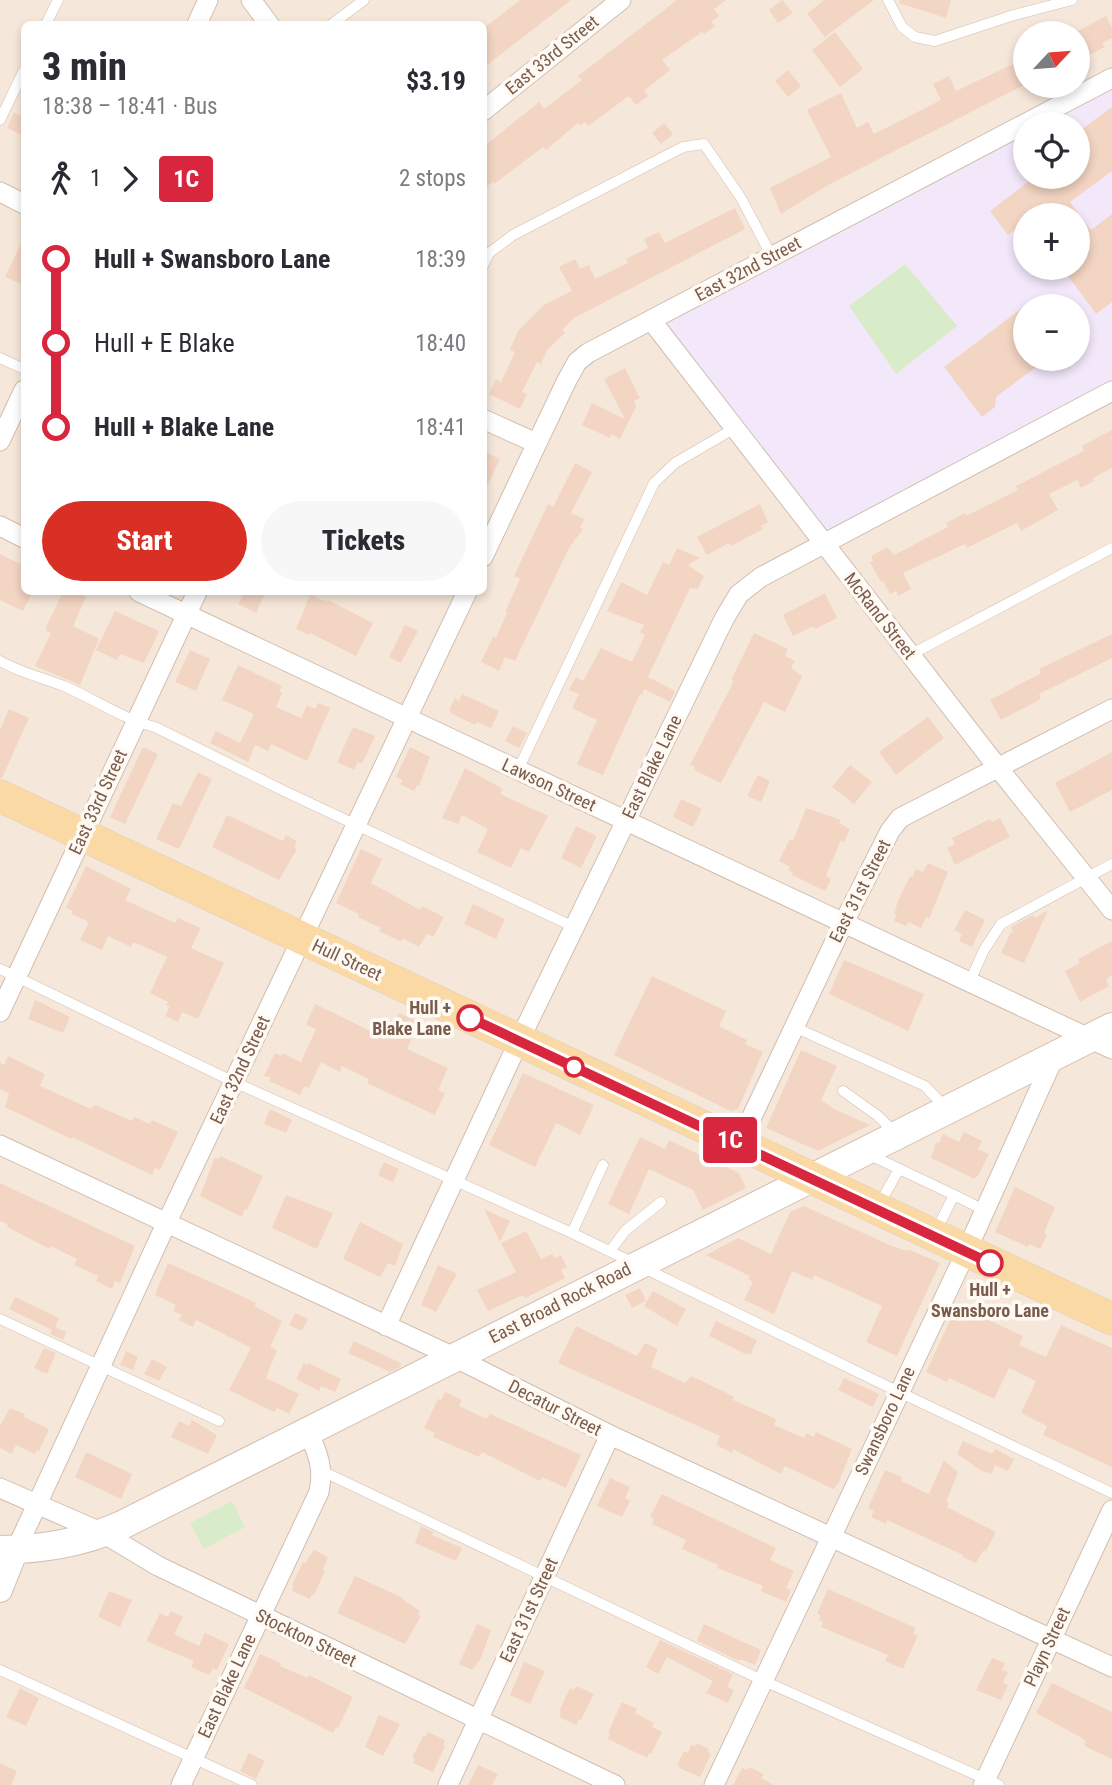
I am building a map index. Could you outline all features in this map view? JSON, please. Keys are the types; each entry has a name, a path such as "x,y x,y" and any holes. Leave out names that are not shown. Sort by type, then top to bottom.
{"main road":[{"name":"Hull Street","path":"0,796 1112,1319"},
{"name":"East Broad Rock Road","path":"8,1550 62,1545 103,1534 309,1433 897,1134 1054,1057 1104,1038"}],"street":[{"path":"198,21 208,0"},
{"path":"251,0 267,21"},
{"name":"East 33rd Street","path":"487,108 621,0"},
{"name":"East 32nd Street","path":"487,548 577,362 599,346 1112,78"},
{"path":"0,192 21,202"},
{"name":"McRand Street","path":"651,320 999,769 1112,910"},
{"name":"East Blake Lane","path":"386,1326 519,1041 724,619 739,594 761,577 824,542 1112,391"},
{"path":"0,441 21,396"},
{"path":"487,421 536,443"},
{"path":"0,526 21,536"},
{"name":"Lawson Street","path":"146,595 970,981 1104,1038"},
{"name":"East 33rd Street","path":"0,1012 8,973 83,835 196,595"},
{"name":"East 32nd Street","path":"8,1550 36,1504 301,938 466,595"},
{"name":"East 31st Street","path":"738,1144 844,922 890,831 900,818 1112,709"},
{"name":"Swansboro Lane","path":"714,1785 966,1252 1054,1057"},
{"name":"Decatur Street","path":"0,1144 454,1357 610,1435 1112,1667"},
{"path":"309,1433 322,1471"},
{"name":"East 31st Street","path":"448,1785 610,1435"},
{"name":"East Blake Lane","path":"181,1785 319,1492 322,1471"},
{"name":"Stockton Street","path":"0,1488 103,1534 158,1566 615,1785"},
{"name":"Playn Street","path":"989,1783 1051,1639 1112,1510"},
{"path":"0,1590 8,1550"}],"lane":[{"path":"48,21 58,0"},
{"path":"336,21 365,0"},
{"path":"888,0 902,27 915,37 935,41 1014,15 1072,0"},
{"path":"0,121 21,76"},
{"path":"487,257 513,235 683,147 704,144 741,198 772,257"},
{"path":"0,358 21,368"},
{"path":"518,770 654,483 675,463 735,428"},
{"path":"910,655 1112,548"},
{"path":"0,661 18,671 64,687 136,722 155,727 574,927"},
{"path":"970,981 984,950 1001,924 1112,864"},
{"path":"8,973 234,1082 572,1233 1112,1493"},
{"path":"794,1027 925,1086 940,1102 944,1111"},
{"path":"843,1091 878,1116 897,1134"},
{"path":"864,1151 985,1210"},
{"path":"572,1233 603,1165"},
{"path":"876,1209 899,1169"},
{"path":"934,1236 954,1195"},
{"path":"610,1251 625,1231 661,1202"},
{"path":"0,1319 219,1421"},
{"path":"322,1471 764,1681 989,1783"},
{"path":"0,1670 251,1785"}],"shaded area":[{"path":"0,0 1112,0 1112,1785 0,1785"},
{"path":"1112,79 1112,392 824,542 649,321 1013,131 1013,189 1090,189 1090,112 1049,112 1076,98 1090,98 1090,90"}],"green space":[{"path":"905,264 957,326 896,374 849,306"},
{"path":"232,1501 245,1527 204,1549 190,1523"}],"building":[{"path":"520,0 571,0 487,65 487,26"},
{"path":"677,0 726,0 714,9 719,16 711,22 715,26 662,60 670,70 644,91 648,96 636,105 629,96 588,126 585,122 580,126 578,123 546,150 544,147 539,150 494,184 493,182 487,186 487,144 539,102 544,109 582,80 578,76"},
{"path":"782,0 793,13 778,23 769,10"},
{"path":"824,0 874,0 825,37 807,14"},
{"path":"900,0 951,0 946,18 899,3"},
{"path":"1106,16 1112,28 1112,38 1102,43 1105,47 1090,55 1090,25"},
{"path":"835,32 863,69 840,87 812,50"},
{"path":"1013,64 1013,91 828,185 781,214 770,188 831,157 807,110 841,93 857,128 868,122 874,134 941,100 933,84 949,76 956,91"},
{"path":"788,70 801,86 788,97 775,81"},
{"path":"1112,107 1112,171 1090,187 1090,123"},
{"path":"14,112 21,116 21,135 7,128"},
{"path":"664,123 673,134 661,144 652,133"},
{"path":"1019,189 1088,189 1071,203 1013,203 1013,231 1008,235 990,211"},
{"path":"735,208 745,229 574,318 562,330 565,333 547,350 541,364 537,362 522,392 527,394 520,409 489,394 496,379 501,382 515,352 510,350 518,331 544,305 572,291 559,267 575,259 580,269 589,265 595,279 628,263 626,259 648,248 644,239 659,232 665,243"},
{"path":"1112,214 1112,302 1096,314 1090,306 1090,294 1081,294 1071,280 1090,280 1090,229"},
{"path":"21,243 21,284 5,277"},
{"path":"1013,315 1013,371 1031,371 996,397 995,407 982,417 944,367"},
{"path":"625,368 640,398 634,401 636,407 620,439 611,434 610,438 582,425 592,403 625,419 604,379"},
{"path":"1112,430 1112,468 1081,488 1077,480 1049,494 1058,510 1021,531 1017,523 967,548 965,544 903,573 911,589 898,596 896,591 890,594 883,581 881,582 870,562 873,561 871,556 887,547 894,555 948,527 946,523 1018,490 1016,486 1084,451 1082,446"},
{"path":"487,453 500,459 487,487"},
{"path":"575,463 592,472 571,513 584,519 580,528 583,529 569,548 515,661 505,657 499,671 481,662 507,613 505,612 520,579 514,576 548,504 553,507"},
{"path":"760,504 768,522 761,526 763,529 707,555 697,537"},
{"path":"677,548 700,558 688,565 704,576 698,589 690,588 648,677 675,691 670,702 644,689 603,775 577,764 597,720 572,708 579,694 569,690 576,677 583,681 601,648 632,662 645,635 640,632 644,625 607,611 621,582 647,595 663,562 669,565"},
{"path":"0,554 21,564 21,595 31,595 23,611 0,600"},
{"path":"825,593 837,618 793,636 783,615"},
{"path":"62,595 86,597 73,626 99,639 80,685 35,666 51,633 46,631"},
{"path":"243,595 265,595 256,613 238,604"},
{"path":"310,595 327,602 328,600 373,623 356,656 296,629"},
{"path":"115,611 159,631 144,663 120,654 117,660 96,650"},
{"path":"405,625 418,631 401,663 389,657"},
{"path":"754,633 788,649 785,656 795,661 791,668 802,676 785,712 764,702 721,783 694,770 695,767 690,765 734,681 731,680"},
{"path":"1112,634 1112,658 1039,694 1041,699 1001,720 990,700 1041,673 1039,669"},
{"path":"190,650 210,659 196,691 175,682"},
{"path":"238,665 282,686 276,707 301,718 307,705 315,709 318,703 330,708 307,761 271,744 268,751 255,745 248,762 210,743 216,731 240,743 254,714 222,700"},
{"path":"462,694 499,711 491,728 477,722 475,725 452,714 449,710 455,698 459,701"},
{"path":"9,709 29,718 0,778 0,730"},
{"path":"928,717 944,738 896,775 879,752"},
{"path":"513,726 527,733 519,748 505,741"},
{"path":"353,727 375,736 362,764 358,762 354,770 337,762"},
{"path":"143,747 158,754 125,824 110,817"},
{"path":"410,747 430,757 419,786 417,785 414,791 400,784 403,780 396,777"},
{"path":"1112,752 1112,790 1070,812 1055,783"},
{"path":"850,765 872,782 854,804 832,787"},
{"path":"465,768 503,789 500,794 548,816 529,852 521,848 511,868 477,852 488,829 462,815 458,824 442,818"},
{"path":"198,772 212,779 179,849 156,839 173,803 181,806"},
{"path":"758,775 770,781 761,802 747,796"},
{"path":"681,799 702,809 693,827 673,817"},
{"path":"806,808 841,820 839,823 850,829 844,842 841,840 829,868 826,876 831,879 825,891 792,875 788,870 790,867 779,861 790,839 793,841"},
{"path":"227,815 283,841 286,835 297,841 294,848 297,849 279,880 212,847"},
{"path":"1000,818 1010,837 955,865 947,848 955,844 952,838 990,819 992,822"},
{"path":"576,826 597,836 581,868 561,858"},
{"path":"361,849 382,859 371,883 420,910 422,906 444,917 433,937 427,934 419,947 403,938 401,942 379,931 381,928 336,903"},
{"path":"928,863 948,872 929,919 926,917 921,928 908,922 906,926 894,921 896,905 910,876 912,877 916,869 923,872"},
{"path":"86,866 131,889 125,900 175,923 178,918 201,928 191,948 224,963 198,1019 182,1012 178,1022 165,1016 170,1006 166,1005 168,1002 150,993 167,957 136,943 131,947 108,936 102,950 80,940 89,922 71,914 73,911 66,908"},
{"path":"473,904 505,919 496,939 464,924"},
{"path":"965,910 985,920 972,947 959,941 962,934 954,930"},
{"path":"1048,910 1024,963 1001,953 1011,932 1014,934 1011,927"},
{"path":"1112,941 1112,975 1106,980 1109,986 1080,1002 1065,971 1080,963 1078,959"},
{"path":"844,960 924,994 908,1031 829,994"},
{"path":"652,976 726,1011 719,1026 747,1040 745,1044 763,1052 738,1109 731,1111 614,1055"},
{"path":"35,1000 70,1017 63,1033 28,1019"},
{"path":"315,1004 387,1039 399,1013 419,1022 407,1049 448,1068 438,1090 445,1093 435,1115 367,1083 369,1079 342,1066 340,1072 321,1062 309,1088 304,1086 300,1095 269,1081 271,1078 264,1076 275,1053 281,1056 282,1053 301,1062 316,1029 306,1025"},
{"path":"801,1050 837,1066 821,1100 834,1109 870,1125 818,1151 766,1128"},
{"path":"8,1056 45,1074 40,1086 91,1109 95,1105 132,1121 134,1117 150,1124 152,1120 178,1132 160,1170 155,1168 152,1175 5,1107 9,1093 0,1089 0,1063 4,1065"},
{"path":"523,1073 594,1105 580,1135 556,1123 535,1167 489,1145"},
{"path":"270,1109 292,1120 286,1133 264,1124"},
{"path":"964,1132 982,1141 978,1149 989,1154 975,1179 931,1158 936,1142 939,1143 943,1134 959,1142"},
{"path":"640,1137 665,1149 669,1140 739,1173 746,1188 703,1210 693,1190 649,1169 629,1214 608,1204"},
{"path":"220,1156 263,1176 242,1217 200,1196 215,1157 219,1159"},
{"path":"384,1162 399,1169 393,1182 378,1175"},
{"path":"0,1183 135,1246 120,1283 115,1281 112,1289 96,1281 98,1276 74,1265 77,1259 51,1246 50,1249 7,1227 8,1224 0,1221"},
{"path":"1015,1187 1055,1207 1040,1249 1029,1244 1028,1247 995,1232"},
{"path":"286,1195 333,1213 317,1249 272,1228"},
{"path":"804,1206 892,1246 907,1251 908,1249 940,1263 897,1356 866,1342 882,1306 814,1275 812,1280 792,1271 774,1314 744,1300 753,1282 748,1279 750,1276 706,1255 738,1238 771,1254 790,1212"},
{"path":"484,1209 510,1221 500,1242"},
{"path":"360,1222 403,1244 395,1266 388,1263 380,1277 343,1259"},
{"path":"526,1231 541,1259 552,1254 555,1258 561,1255 567,1267 561,1270 565,1278 525,1298 523,1295 488,1311 477,1290 516,1272 501,1243"},
{"path":"168,1263 256,1303 254,1306 282,1321 270,1347 277,1350 266,1378 299,1394 289,1414 277,1408 274,1412 229,1390 251,1348 196,1320 193,1327 179,1320 182,1315 173,1311 176,1305 155,1295"},
{"path":"438,1265 457,1274 436,1312 421,1305"},
{"path":"640,1288 646,1301 632,1308 625,1295"},
{"path":"653,1291 686,1309 677,1326 644,1306"},
{"path":"15,1297 59,1318 55,1327 66,1332 63,1340 50,1334 52,1330 9,1309"},
{"path":"957,1305 1023,1336 1019,1345 1046,1357 1061,1325 1112,1348 1112,1467 1043,1435 1047,1426 1021,1413 1036,1381 1009,1368 994,1399 949,1378 947,1382 926,1372"},
{"path":"295,1313 308,1319 302,1331 289,1325"},
{"path":"716,1321 757,1340 751,1354 745,1354 709,1336"},
{"path":"576,1326 637,1356 645,1343 658,1349 651,1367 685,1383 691,1376 734,1397 733,1400 774,1418 774,1425 804,1438 806,1433 814,1437 816,1432 852,1449 838,1484 833,1489 785,1466 781,1474 733,1449 732,1453 716,1445 720,1436 558,1363"},
{"path":"354,1341 401,1363 400,1367 390,1372 348,1353"},
{"path":"44,1348 56,1353 47,1374 34,1368"},
{"path":"126,1351 138,1357 133,1370 120,1365"},
{"path":"152,1359 167,1367 159,1381 144,1374"},
{"path":"304,1363 341,1379 335,1392 321,1386 319,1391 296,1379"},
{"path":"844,1378 879,1394 873,1407 838,1390"},
{"path":"445,1392 462,1400 459,1406 484,1418 488,1418 490,1414 581,1455 566,1488 542,1477 540,1481 482,1452 479,1457 433,1437 435,1433 424,1428 438,1399 441,1400"},
{"path":"10,1408 49,1429 35,1454 16,1445 12,1454 0,1448 0,1426"},
{"path":"192,1420 217,1435 208,1454 171,1437 179,1421 189,1426"},
{"path":"963,1441 992,1454 995,1449 1014,1459 1008,1471 995,1465 992,1474 982,1471 957,1454"},
{"path":"86,1452 132,1474 121,1499 75,1477"},
{"path":"944,1460 958,1472 946,1502 949,1503 947,1507 996,1532 976,1563 887,1520 886,1524 871,1517 874,1511 868,1508 885,1470 929,1494"},
{"path":"610,1478 630,1487 625,1498 630,1501 622,1517 597,1506"},
{"path":"662,1494 776,1548 770,1560 794,1571 786,1588 791,1590 786,1602 761,1591 763,1586 717,1568 718,1565 682,1549 686,1540 652,1524 654,1519 650,1517"},
{"path":"421,1526 433,1532 432,1535 462,1548 456,1561 415,1543"},
{"path":"314,1550 328,1557 323,1570 325,1571 310,1599 292,1591 292,1585 303,1562 305,1563"},
{"path":"355,1576 403,1598 420,1611 418,1615 421,1616 405,1644 337,1613"},
{"path":"828,1589 916,1628 913,1634 918,1635 903,1669 885,1661 888,1655 821,1627 823,1622 817,1614"},
{"path":"109,1591 132,1600 120,1627 98,1617"},
{"path":"171,1611 183,1617 174,1634 199,1646 205,1633 229,1644 217,1670 213,1668 209,1675 191,1667 194,1661 146,1641 160,1613 168,1617"},
{"path":"477,1624 491,1630 481,1658 472,1670 459,1664"},
{"path":"704,1624 761,1650 755,1665 740,1659 739,1661 697,1641"},
{"path":"660,1640 733,1674 727,1687 734,1690 728,1703 706,1693 713,1681 667,1657 658,1674 646,1667"},
{"path":"260,1654 281,1663 280,1666 308,1678 309,1675 353,1697 333,1733 244,1688"},
{"path":"992,1658 1005,1663 1002,1670 1008,1672 1003,1683 1008,1685 1001,1700 976,1690"},
{"path":"524,1662 545,1671 530,1704 510,1695"},
{"path":"1052,1683 1112,1712 1112,1759 1084,1746 1086,1742 1082,1738 1036,1713"},
{"path":"576,1686 594,1694 576,1725 559,1717 559,1711 570,1688 574,1690"},
{"path":"20,1688 39,1698 26,1726 6,1717"},
{"path":"622,1702 637,1709 635,1713 654,1723 652,1727 662,1732 647,1758 608,1739 608,1732"},
{"path":"379,1715 400,1724 383,1756 365,1747"},
{"path":"428,1732 445,1740 445,1746 433,1772 413,1763 415,1759 412,1758 423,1736"},
{"path":"697,1743 709,1749 711,1754 700,1777 677,1765 684,1751 688,1753 691,1745 695,1746"},
{"path":"249,1753 265,1761 256,1779 240,1771"},
{"path":"0,1763 17,1771 11,1785 0,1785"},
{"path":"478,1765 498,1774 492,1785 468,1785"},
{"path":"749,1767 764,1774 761,1778 774,1785 733,1785 742,1768 747,1770"}],"bus line":[{"name":"1C","path":"470,1018 990,1263"}],"place":[{"name":"Hull + Blake Lane","path":"470,1018"},
{"name":"Hull + Swansboro Lane","path":"990,1263"}]}
